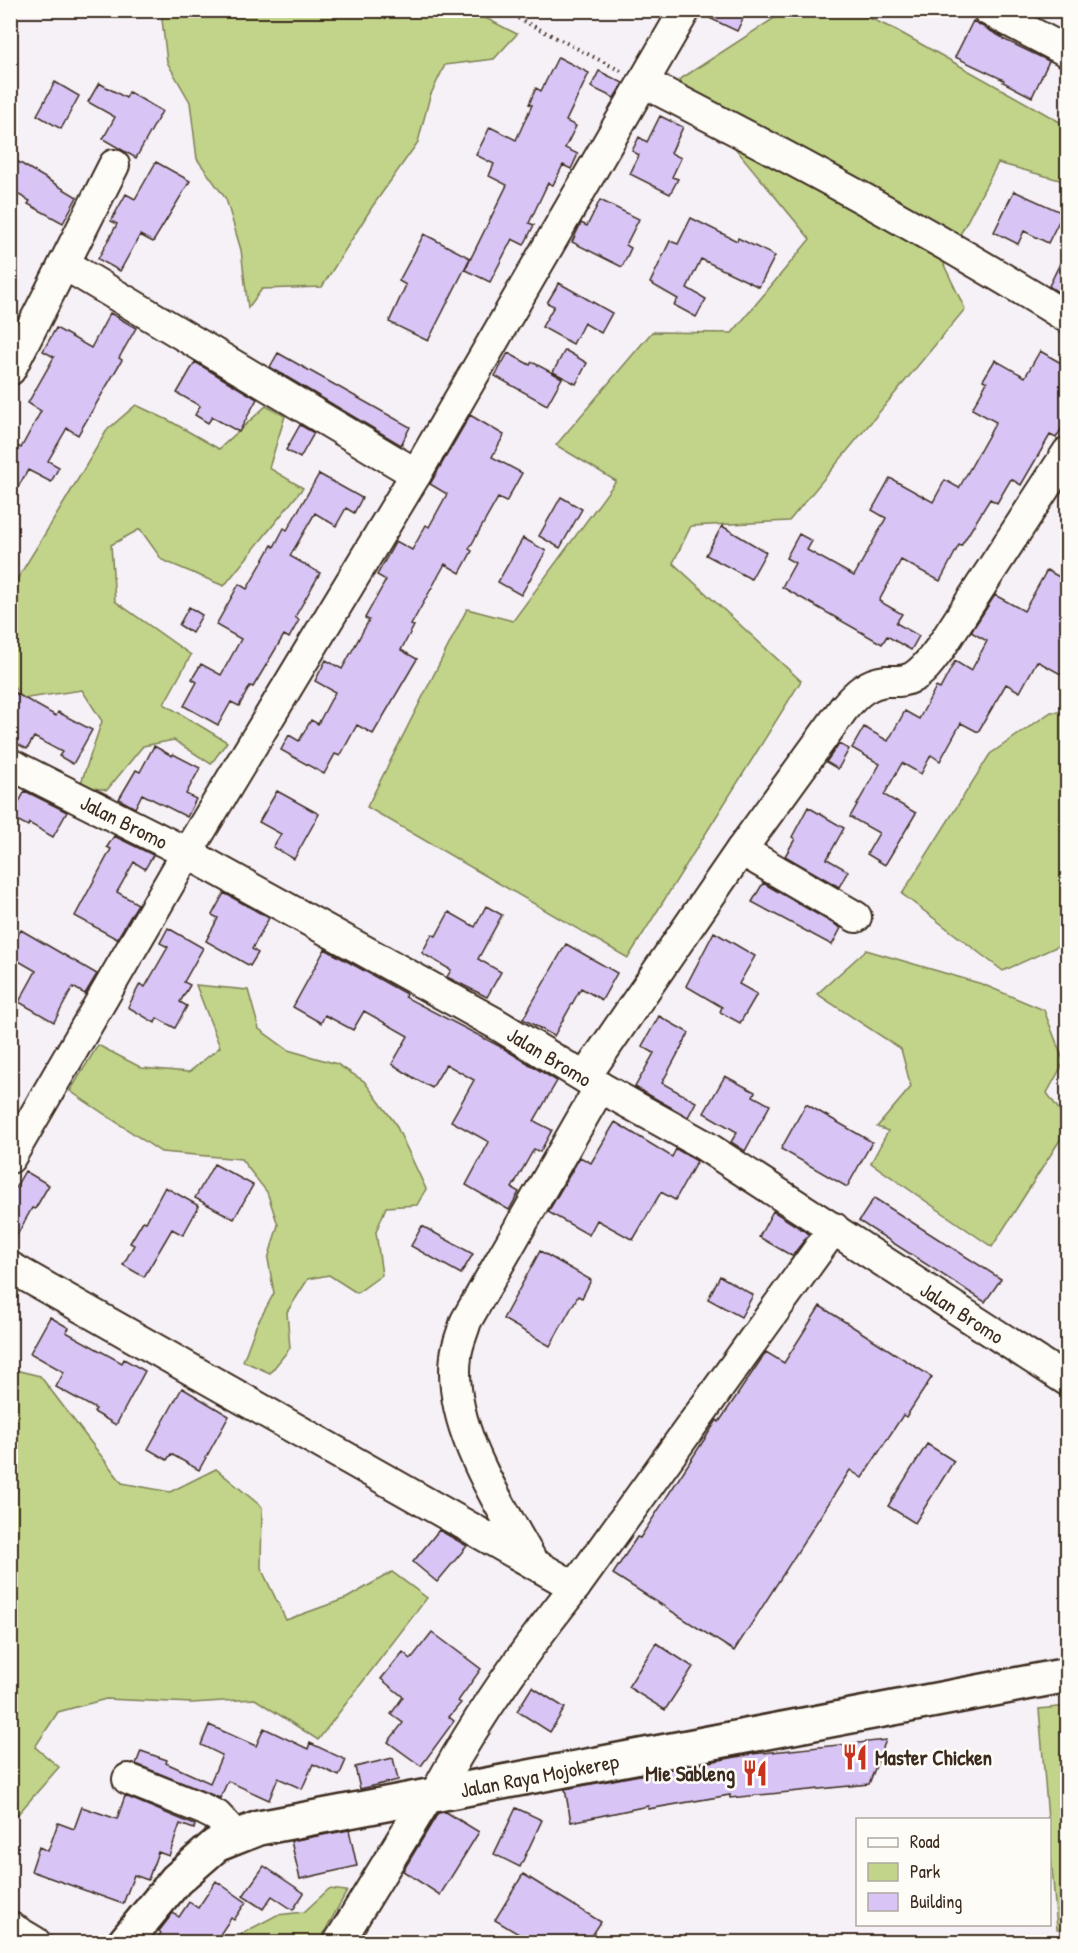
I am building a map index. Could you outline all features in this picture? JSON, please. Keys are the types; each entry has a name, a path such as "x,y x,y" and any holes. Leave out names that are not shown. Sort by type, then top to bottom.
{"main road":[{"name":"Jalan Raya Mojokerep","path":"125,1942 176,1881 216,1845 259,1828 376,1808 433,1794 1068,1675"}],"street":[{"path":"10,1158 188,853 416,474 685,10"},
{"path":"988,10 1068,52"},
{"path":"643,82 906,222 1068,318"},
{"path":"10,370 114,165"},
{"path":"64,264 416,474"},
{"path":"533,1563 484,1472 463,1423 456,1386 456,1355 466,1320 592,1082 741,849 856,694 869,685 883,681 903,681 915,676 927,665 1068,452"},
{"name":"Jalan Bromo","path":"10,764 188,853 495,1023 592,1082 702,1144 1068,1382"},
{"path":"741,849 856,917"},
{"path":"339,1942 502,1684 575,1587 834,1228"},
{"path":"10,1267 575,1587"},
{"path":"128,1779 217,1816 236,1836"},
{"path":"10,1927 35,1942"}],"path":[{"path":"501,10 643,82"}],"green space":[{"path":"161,11 472,11 517,34 494,59 445,65 430,96 418,142 372,207 322,287 262,289 248,308 241,250 226,199 197,159 190,102 167,62"},
{"path":"785,11 854,11 896,30 1067,126 1067,182 998,163 944,265 965,309 789,521 691,526 673,563 801,681 628,958 367,807 467,609 513,621 616,481 556,445 652,332 732,333 810,239 679,80"},
{"path":"136,405 219,449 266,406 285,416 269,468 303,488 224,586 162,560 140,529 111,545 115,601 191,655 164,704 227,742 211,764 174,740 143,746 107,790 80,786 102,721 82,690 21,699 11,681 10,620 16,581 107,430"},
{"path":"1051,712 1067,712 1067,942 1003,971 902,894 990,754"},
{"path":"866,950 982,984 1044,1010 1064,1062 1047,1093 1067,1121 1067,1129 992,1247 871,1163 888,1131 877,1127 911,1087 901,1049 817,994"},
{"path":"196,985 248,990 259,1029 288,1050 337,1064 364,1081 395,1123 426,1189 417,1205 386,1207 376,1232 382,1275 357,1293 329,1275 308,1279 287,1312 290,1348 270,1373 243,1361 256,1326 274,1293 268,1259 278,1225 267,1192 241,1159 161,1152 70,1091 98,1045 142,1068 189,1072 220,1047"},
{"path":"11,1369 40,1376 122,1483 170,1492 216,1469 262,1507 261,1568 286,1620 347,1598 392,1572 427,1598 318,1740 255,1699 192,1703 106,1699 58,1712 35,1747 59,1767 11,1822"},
{"path":"1067,1706 1068,1929 1057,1929 1051,1856 1051,1818 1048,1818 1039,1709"},
{"path":"329,1889 347,1891 319,1942 243,1942 241,1934 277,1915 304,1912"}],"building":[{"path":"702,10 747,10 737,31 701,14"},
{"path":"973,21 1003,39 1049,61 1032,97 1003,82 1004,80 955,57"},
{"path":"558,57 589,73 566,121 576,126 565,148 578,154 571,169 563,165 553,185 548,183 529,223 534,225 524,245 512,239 490,282 465,270 507,185 489,176 494,164 476,155 490,127 516,140 532,105 529,104 536,88 541,91"},
{"path":"599,71 623,83 614,98 591,87"},
{"path":"55,82 79,96 61,129 37,115"},
{"path":"99,83 126,98 129,92 162,111 136,158 103,139 115,117 88,102"},
{"path":"660,116 683,127 671,153 681,158 672,177 678,179 670,194 630,174 639,155 632,151 639,137 647,142"},
{"path":"10,157 77,197 63,223 28,204 30,201 10,190"},
{"path":"156,162 190,181 153,242 140,235 120,271 98,259 117,224 111,221 126,194 135,199"},
{"path":"1014,191 1063,213 1048,243 1024,231 1018,244 994,232"},
{"path":"600,200 639,219 626,245 631,248 622,267 572,242 581,223 587,226"},
{"path":"691,218 737,241 738,238 775,256 759,287 701,259 687,288 706,299 696,317 674,305 678,299 650,283 670,241 678,244"},
{"path":"424,234 470,258 428,341 389,322 406,285 399,281"},
{"path":"1068,247 1068,289 1064,296 1049,286"},
{"path":"559,283 612,313 601,333 584,323 573,344 542,327 554,306 547,303"},
{"path":"110,313 136,328 119,358 122,360 78,435 67,428 48,461 59,467 51,482 28,470 10,501 10,442 21,448 41,411 28,403 54,357 43,351 56,328 91,348"},
{"path":"565,350 587,363 576,384 553,372"},
{"path":"1040,351 1068,367 1068,418 1056,438 1050,435 1021,485 1011,479 997,503 990,499 961,546 959,545 940,581 901,560 879,601 902,614 896,623 919,636 911,650 887,636 882,644 782,587 795,563 786,558 799,534 812,541 807,550 854,576 886,518 872,510 890,478 933,502 945,480 959,488 996,422 972,409 987,382 983,380 995,360 1025,377"},
{"path":"278,353 410,427 401,445 270,367"},
{"path":"508,353 530,365 532,362 562,378 547,405 495,376"},
{"path":"195,362 257,399 239,432 212,417 208,423 195,415 200,406 177,393"},
{"path":"470,415 504,435 492,457 522,473 506,502 498,498 469,549 472,551 460,573 445,564 411,625 414,626 401,650 417,659 373,734 357,725 340,756 335,754 324,774 281,750 289,735 299,741 311,720 318,724 335,692 315,681 326,660 342,669 369,620 365,618 386,580 377,575 396,541 412,550 426,525 429,527 447,494 430,484"},
{"path":"300,425 314,433 300,458 286,450"},
{"path":"319,474 362,498 354,513 346,508 336,526 315,513 290,556 320,573 295,617 299,620 289,638 284,635 239,706 231,702 218,725 184,706 197,682 192,679 201,664 221,675 241,639 216,625 239,584 247,589 272,545 274,547 284,528 287,530"},
{"path":"561,497 582,509 560,548 539,536"},
{"path":"722,526 766,552 751,579 706,555"},
{"path":"523,538 546,551 521,595 498,582"},
{"path":"1047,570 1068,582 1068,678 1037,661 1020,692 1006,684 978,732 961,723 940,761 931,755 921,774 902,763 884,795 916,813 885,865 867,854 879,833 850,817 880,764 852,748 864,727 888,741 905,711 919,719 936,687 940,689 955,661 971,671 987,641 971,632 995,595 1024,611"},
{"path":"189,607 202,615 192,633 179,625"},
{"path":"10,690 56,716 58,712 92,730 73,764 59,756 62,752 34,737 27,749 10,740"},
{"path":"839,744 849,749 838,769 826,762"},
{"path":"154,746 200,768 186,794 196,799 187,817 142,794 135,808 119,799 136,770 140,772"},
{"path":"25,791 67,812 53,837 29,823 28,826 11,817"},
{"path":"277,791 319,814 294,859 273,847 281,834 259,822"},
{"path":"808,807 844,828 827,859 848,871 839,887 785,856 795,839 792,837"},
{"path":"114,836 153,855 145,869 134,862 117,892 138,904 117,939 75,916 111,849 107,847"},
{"path":"763,883 841,928 832,945 752,902"},
{"path":"224,893 269,918 252,949 258,953 250,966 206,941 218,918 212,915"},
{"path":"486,906 502,915 478,959 501,972 487,997 447,977 451,970 422,953 432,934 436,936 449,912 475,927"},
{"path":"168,928 203,948 184,982 190,985 180,1002 187,1006 175,1028 157,1018 155,1023 128,1007 140,984 145,987 168,947 160,943"},
{"path":"21,930 97,974 85,994 73,987 54,1022 19,1002 36,971 10,956 10,948"},
{"path":"714,932 755,956 739,984 757,994 740,1023 720,1012 722,1007 686,986"},
{"path":"566,944 617,973 602,1000 581,988 554,1036 523,1019"},
{"path":"325,949 406,994 405,997 501,1047 557,1081 534,1121 552,1130 540,1152 534,1149 512,1188 519,1192 509,1210 466,1185 489,1142 451,1121 474,1080 446,1064 432,1088 392,1064 408,1036 364,1011 353,1030 325,1015 321,1023 293,1007"},
{"path":"659,1016 689,1033 662,1083 696,1102 688,1117 635,1087 654,1053 642,1046"},
{"path":"725,1076 755,1092 753,1096 770,1105 745,1151 731,1142 737,1132 704,1113"},
{"path":"806,1104 872,1142 847,1187 781,1149"},
{"path":"615,1122 672,1157 676,1149 697,1161 675,1200 661,1192 633,1240 597,1220 589,1235 548,1212 580,1157 591,1163"},
{"path":"214,1164 253,1185 234,1219 195,1198"},
{"path":"25,1171 49,1185 35,1209 32,1208 10,1248 10,1197"},
{"path":"165,1187 199,1206 183,1235 172,1229 144,1277 123,1265 134,1245 130,1243 143,1221 146,1222"},
{"path":"874,1198 1001,1279 985,1302 859,1221"},
{"path":"773,1211 809,1234 792,1256 759,1237"},
{"path":"422,1226 473,1254 461,1274 411,1246"},
{"path":"540,1251 591,1280 582,1298 578,1296 550,1346 503,1319"},
{"path":"720,1276 753,1295 741,1317 708,1299"},
{"path":"820,1306 932,1377 906,1417 903,1415 862,1478 850,1470 734,1651 613,1574 637,1537 640,1538 717,1420 719,1422 766,1352 784,1363"},
{"path":"50,1317 69,1328 66,1332 122,1363 124,1359 145,1371 116,1425 94,1412 96,1409 56,1387 64,1372 30,1353"},
{"path":"182,1388 229,1416 199,1470 171,1454 167,1460 148,1449"},
{"path":"927,1444 954,1461 915,1523 888,1506"},
{"path":"439,1530 467,1546 437,1582 413,1562"},
{"path":"432,1632 481,1669 458,1701 461,1703 449,1717 454,1721 421,1766 388,1742 403,1723 391,1714 403,1697 381,1679 403,1652 411,1659"},
{"path":"656,1643 693,1667 665,1710 628,1687"},
{"path":"532,1687 565,1708 550,1732 517,1711"},
{"path":"209,1725 256,1746 264,1728 308,1749 310,1743 346,1760 339,1776 313,1764 302,1789 278,1778 269,1800 228,1781 220,1798 136,1764 141,1751 167,1760 166,1763 210,1783 222,1755 201,1745"},
{"path":"886,1740 869,1784 730,1798 730,1795 648,1809 648,1806 571,1822 565,1789 752,1754"},
{"path":"393,1758 398,1780 360,1789 355,1767"},
{"path":"125,1796 195,1825 194,1829 180,1824 169,1856 158,1852 148,1880 134,1875 123,1904 31,1871 39,1847 48,1851 58,1823 74,1829 82,1807 117,1819"},
{"path":"516,1808 542,1820 520,1867 494,1854"},
{"path":"446,1812 479,1832 440,1895 403,1871 438,1813"},
{"path":"349,1830 357,1866 300,1879 291,1841"},
{"path":"264,1866 304,1893 293,1910 272,1896 263,1909 243,1896"},
{"path":"523,1874 601,1922 588,1942 532,1942 495,1920"},
{"path":"216,1881 246,1902 234,1920 231,1918 215,1942 155,1942 161,1933 159,1931 173,1913 179,1917 189,1902 198,1908"}],"place":[{"name":"Master Chicken","path":"855,1757"},
{"name":"Mie Sableng","path":"755,1773"}]}
